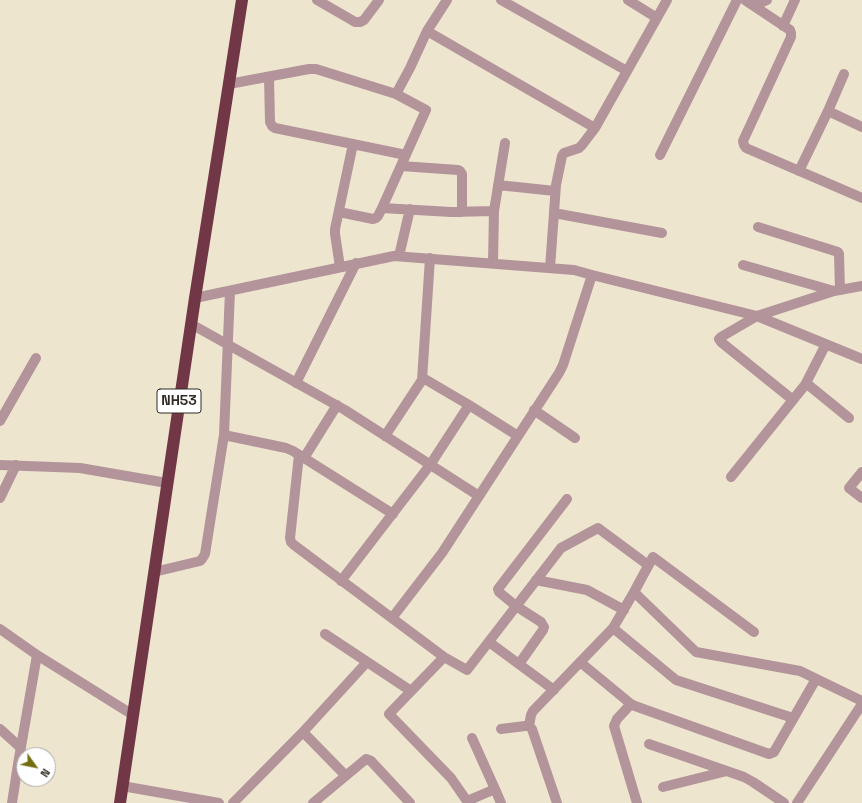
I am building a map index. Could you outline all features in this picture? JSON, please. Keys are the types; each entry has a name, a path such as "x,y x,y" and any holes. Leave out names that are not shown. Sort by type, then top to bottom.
{"highway":[{"name":"NH53","path":"120,803 191,324 242,0"}],"street":[{"path":"317,0 350,20 360,22 364,20 379,0"},
{"path":"398,90 427,31 447,0"},
{"path":"501,0 627,72"},
{"path":"628,0 657,18"},
{"path":"550,268 555,191 562,156 564,153 579,148 595,128 667,0"},
{"path":"660,155 737,0"},
{"path":"750,3 767,0"},
{"path":"783,26 795,0"},
{"path":"750,3 790,30 791,37 743,141 744,145 746,148 862,198"},
{"path":"427,31 595,128"},
{"path":"229,84 316,69 398,90 426,110 378,216 373,219 339,212"},
{"path":"799,171 844,74"},
{"path":"269,76 270,122 272,126 278,129 406,155"},
{"path":"828,111 862,127"},
{"path":"493,263 494,211 505,143"},
{"path":"340,267 335,234 353,144"},
{"path":"401,166 458,170 462,174 462,212"},
{"path":"498,185 555,191"},
{"path":"382,208 450,212 494,211"},
{"path":"399,256 410,209"},
{"path":"554,213 662,233"},
{"path":"758,227 838,252 837,290"},
{"path":"195,298 394,256 574,270 757,316 862,359"},
{"path":"385,436 423,378 430,258"},
{"path":"296,383 356,264"},
{"path":"743,265 837,290"},
{"path":"392,618 439,558 561,369 592,275"},
{"path":"793,400 720,341 720,337 757,316 837,290 862,286"},
{"path":"154,572 200,561 205,554 224,435 230,291"},
{"path":"191,324 337,405 479,496"},
{"path":"731,477 806,383 826,344"},
{"path":"0,421 36,358"},
{"path":"423,378 518,436"},
{"path":"806,383 849,418"},
{"path":"337,405 302,456 290,538 291,542 444,657 467,670 560,548 598,528 648,565"},
{"path":"341,580 430,465 469,405"},
{"path":"534,410 575,438"},
{"path":"224,435 286,448 302,456 392,514"},
{"path":"0,464 80,468 167,483"},
{"path":"0,498 16,465"},
{"path":"862,472 849,488 862,498"},
{"path":"519,664 544,627 541,622 516,606 499,592 498,589 567,499"},
{"path":"558,803 532,729 529,726 531,713 613,628 653,557 754,632"},
{"path":"536,580 587,590 624,610"},
{"path":"634,592 696,652 800,671 862,701"},
{"path":"613,628 676,680 793,718"},
{"path":"0,629 37,655 133,715"},
{"path":"325,634 411,691"},
{"path":"489,642 554,690"},
{"path":"21,747 37,655"},
{"path":"444,657 389,714 451,778 468,801 494,789"},
{"path":"233,803 303,732 367,662"},
{"path":"580,662 631,704 769,754 774,752 816,679"},
{"path":"631,704 617,719 614,726 637,803"},
{"path":"797,803 862,704"},
{"path":"501,730 529,726"},
{"path":"0,729 20,747"},
{"path":"303,732 345,775"},
{"path":"472,738 501,803"},
{"path":"649,744 749,780 784,803"},
{"path":"313,803 364,759 369,759 410,803"},
{"path":"663,787 727,771"},
{"path":"12,803 16,779"},
{"path":"122,786 219,803"}]}
